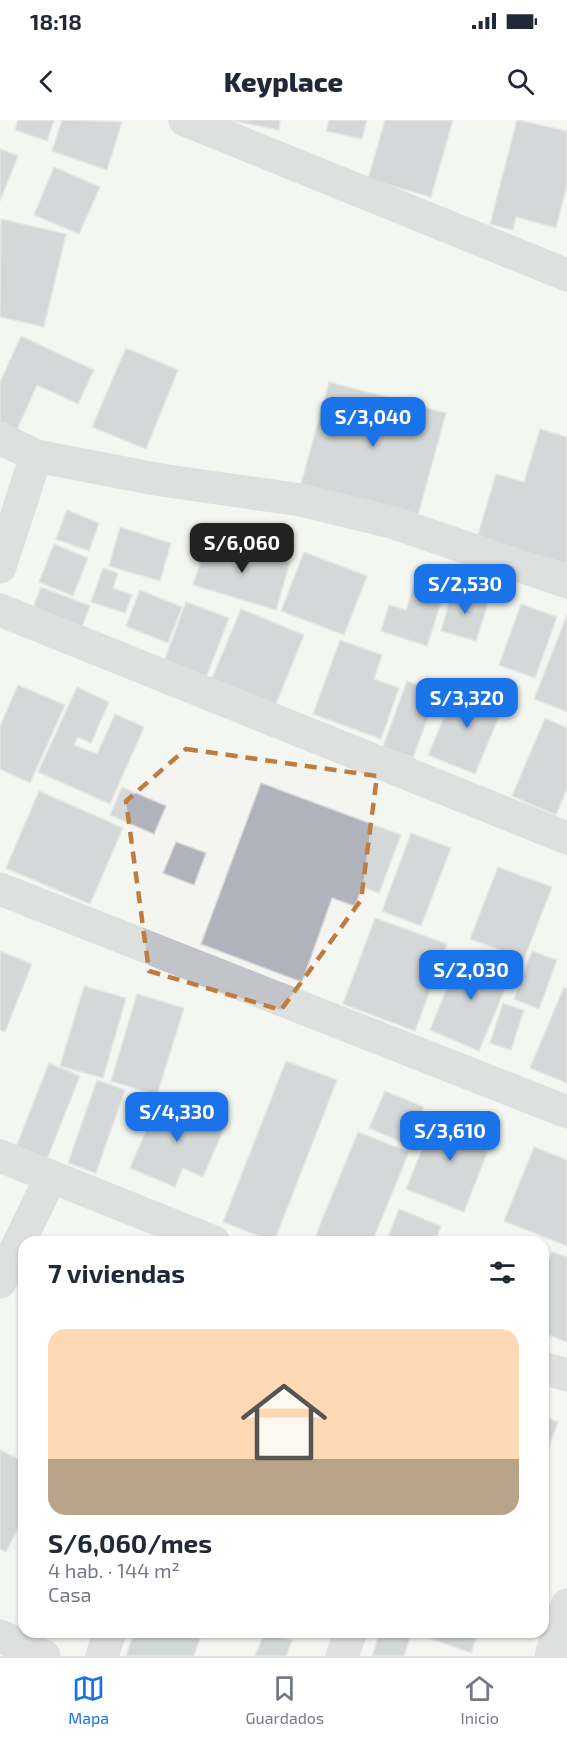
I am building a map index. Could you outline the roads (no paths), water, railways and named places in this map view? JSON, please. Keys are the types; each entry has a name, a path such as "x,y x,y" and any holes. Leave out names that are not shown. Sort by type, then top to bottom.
{"street":[{"path":"185,120 567,275"},
{"path":"0,438 36,456 161,480 301,500 391,522 567,582"},
{"path":"0,567 36,456"},
{"path":"0,610 567,838"},
{"path":"0,890 567,1112"},
{"path":"0,1156 199,1236"},
{"path":"22,1236 51,1177"},
{"path":"0,1282 18,1245"},
{"path":"549,1370 567,1375"},
{"path":"551,1656 567,1605"},
{"path":"0,1636 44,1656"},
{"path":"102,1656 108,1638"},
{"path":"342,1656 349,1638"}]}
